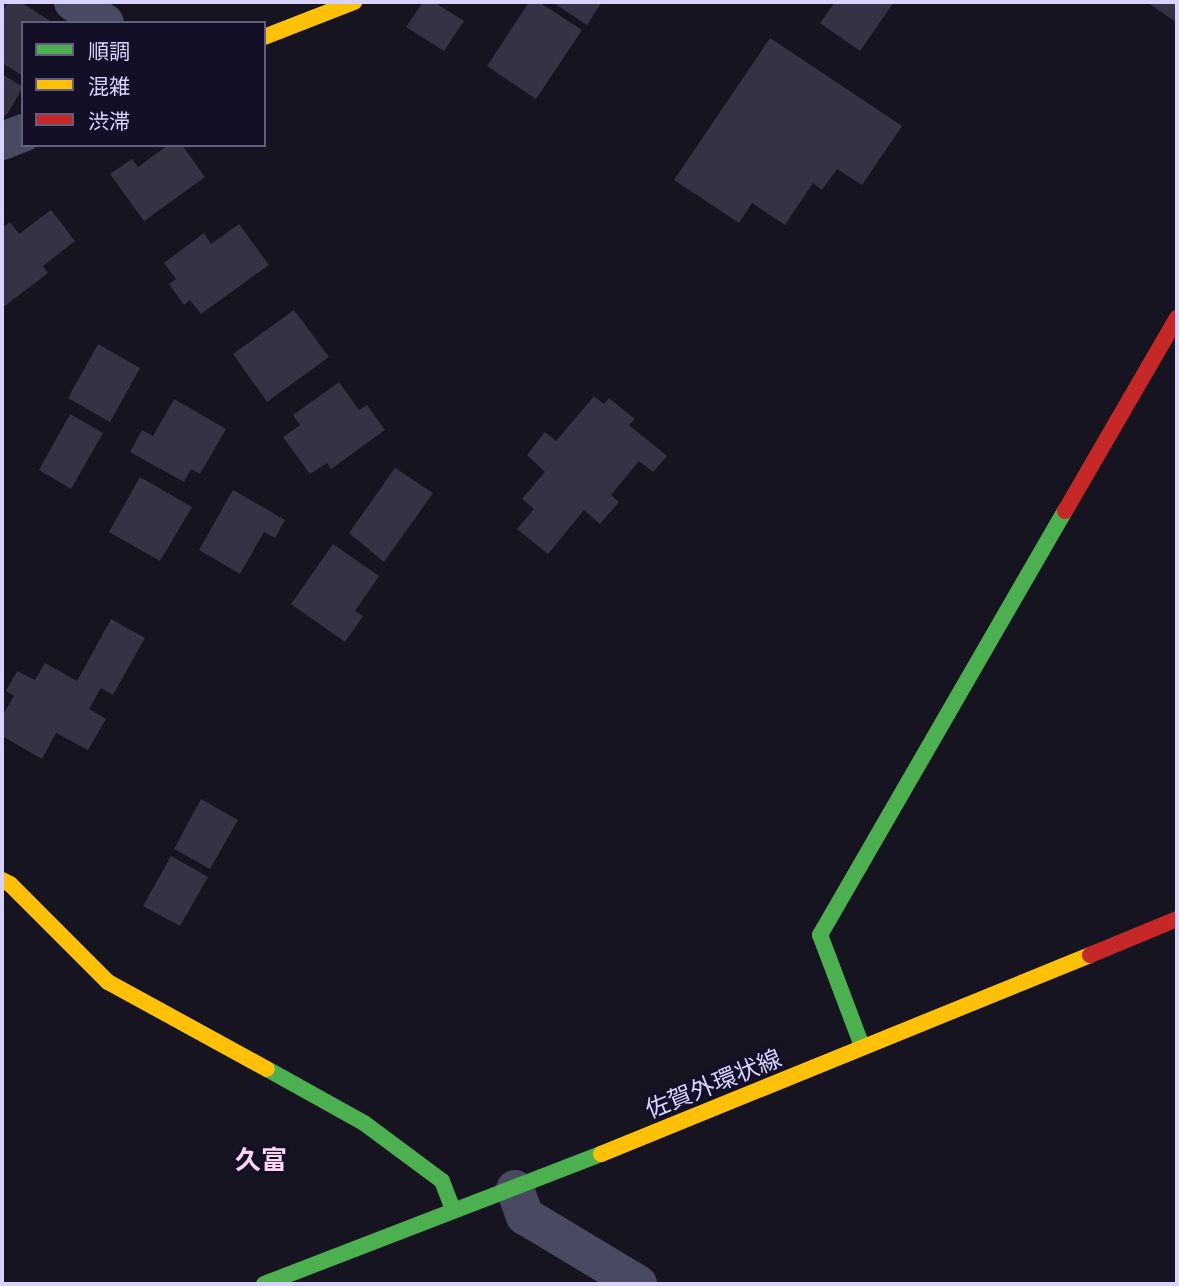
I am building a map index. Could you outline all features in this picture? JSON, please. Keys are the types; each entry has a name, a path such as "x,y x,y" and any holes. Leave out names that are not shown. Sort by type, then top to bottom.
{"street":[{"path":"73,2 102,21"},
{"path":"266,36 354,2"},
{"path":"2,141 21,134"},
{"path":"862,1046 820,935 1177,317"},
{"path":"2,880 10,884 108,982 364,1123 442,1181 453,1209"},
{"name":"佐賀外環状線","path":"264,1284 453,1209 515,1189 1177,919"},
{"path":"515,1189 525,1216 638,1284"}],"building":[{"path":"8,2 21,2 50,21 21,21 21,75 2,63 2,11"},
{"path":"423,2 434,2 464,21 444,51 406,27"},
{"path":"529,2 539,2 582,30 536,99 487,66"},
{"path":"552,2 602,2 587,25"},
{"path":"835,2 894,2 860,51 820,23"},
{"path":"1147,2 1177,2 1177,23"},
{"path":"770,38 902,126 862,185 837,169 822,190 813,183 785,225 752,203 739,223 674,180"},
{"path":"2,74 21,86 21,90 6,116 2,114"},
{"path":"165,147 183,147 205,177 144,221 110,174 132,159 138,167"},
{"path":"51,210 75,241 43,266 48,273 2,308 2,228 10,222 19,234"},
{"path":"239,224 269,265 201,314 190,300 184,305 169,284 176,279 164,263 204,233 211,244"},
{"path":"294,310 329,357 267,402 233,354"},
{"path":"98,344 140,368 110,422 68,398"},
{"path":"339,382 359,410 367,405 385,430 331,469 327,463 310,474 283,437 300,425 293,415"},
{"path":"594,396 604,404 609,398 635,419 629,425 667,456 653,472 639,461 611,495 619,502 600,524 584,510 548,554 517,529 534,509 522,499 545,472 527,455 545,432 556,441"},
{"path":"174,399 226,429 200,474 191,469 184,482 130,452 142,430 153,436"},
{"path":"70,414 103,433 71,489 39,470"},
{"path":"395,468 433,493 384,562 349,533"},
{"path":"140,477 192,507 160,561 109,532"},
{"path":"233,490 285,520 275,538 264,532 240,574 199,550"},
{"path":"333,544 379,576 355,611 363,616 345,642 291,604"},
{"path":"111,619 145,638 113,695 101,688 89,709 106,719 88,750 56,733 42,759 2,736 2,716 14,696 6,691 17,671 35,680 45,663 77,681"},
{"path":"201,799 238,820 210,869 174,849"},
{"path":"171,856 208,877 180,926 143,906"}],"traffic: fast":[{"path":"862,1046 820,935 1065,511"},
{"path":"267,1069 364,1123 442,1181 453,1209"},
{"path":"264,1284 601,1154"}],"traffic: slow":[{"path":"266,36 354,2"},
{"path":"2,880 10,884 108,982 267,1069"},
{"path":"601,1154 1090,955"}],"traffic: jam":[{"path":"1065,511 1177,318"},
{"path":"1090,955 1177,919"}],"district":[{"name":"久富","path":"261,1159"}]}
